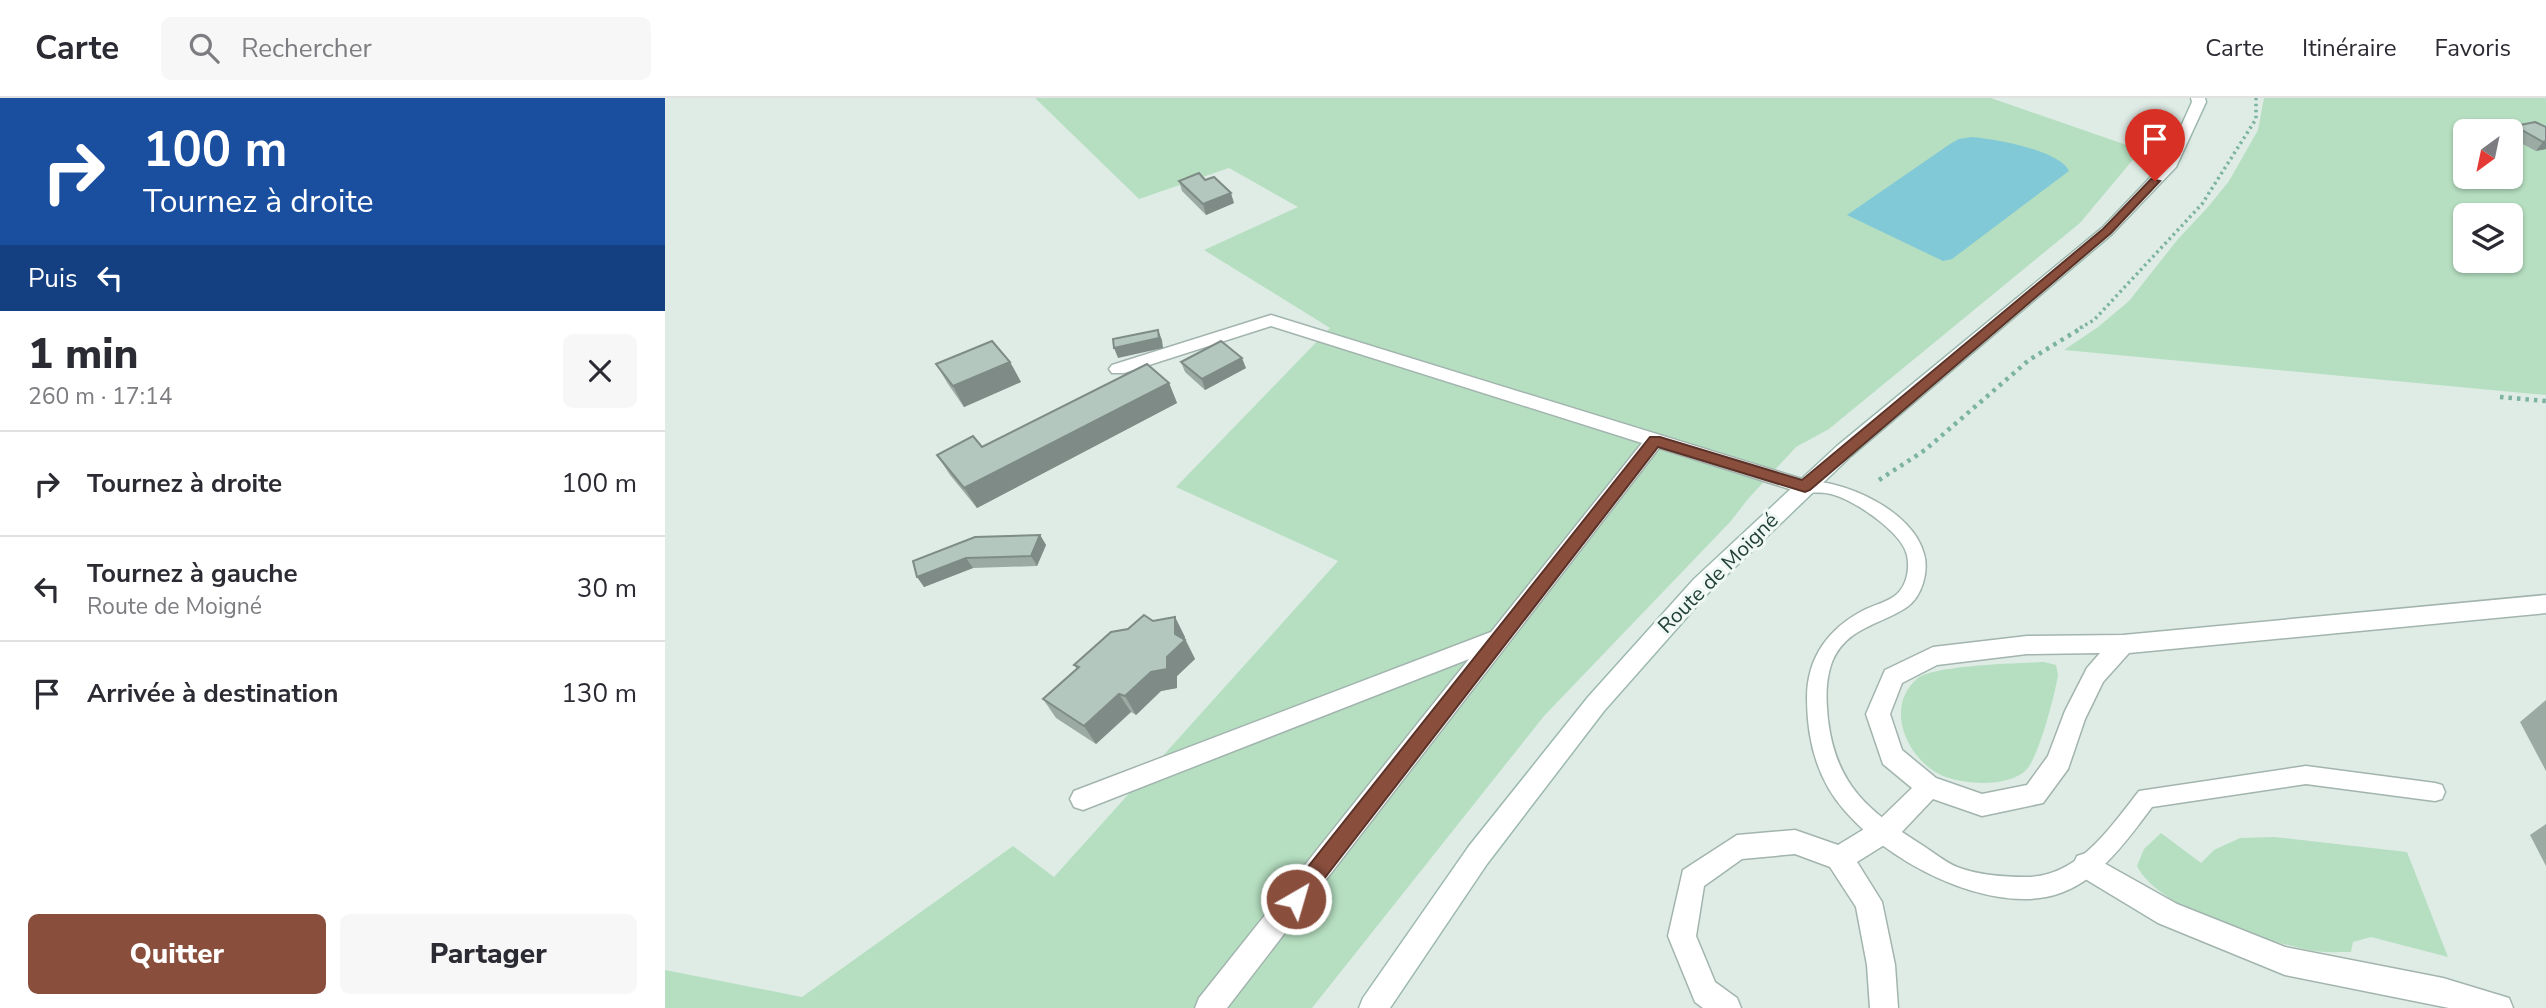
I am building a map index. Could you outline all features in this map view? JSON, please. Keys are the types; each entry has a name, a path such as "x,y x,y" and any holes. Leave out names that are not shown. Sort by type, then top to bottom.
{"street":[{"name":"Route de Moigné","path":"1373,1008 1478,855 1596,704 1702,585 1805,487 2107,231 2171,164 2199,102 2198,98"},
{"path":"1118,369 1271,320 1805,487"},
{"path":"1209,1008 1655,440"},
{"path":"2123,644 2095,675 2073,718 2059,761 2034,795 1982,805 1928,786 1892,756 1878,714 1893,677 1933,656 2027,645 2123,644 2546,604"},
{"path":"1083,799 1503,636"},
{"path":"1839,858 1886,833 1910,810 1928,786"},
{"path":"1727,1008 1705,992 1682,936 1692,879 1737,847 1795,842 1839,858 1869,902 1881,965 1884,1008"},
{"path":"2086,865 2168,914 2285,961 2443,992 2499,1008"}],"lane":[{"path":"1805,487 1832,488 1865,503 1894,525 1914,549 1917,571 1912,587 1902,601 1863,619 1839,636 1822,662 1816,698 1820,747 1842,794 1861,815 1952,876 1993,887 2037,889 2065,878 2086,865 2112,843 2146,798 2306,775 2435,792"}],"path":[{"path":"1838,491 1875,482 1925,450 2029,360 2094,320 2202,204 2256,119 2256,98"},
{"path":"2500,397 2546,401"}],"green space":[{"path":"1035,98 1991,98 2141,150 2080,223 1829,429 1796,447 1731,521 1544,716 1312,1008 665,1008 665,970 802,997 1013,846 1054,877 1338,561 1176,487 1330,328 1204,250 1298,207 1229,168 1139,199"},
{"path":"2264,98 2546,98 2546,395 2064,350 2098,327 2129,301 2229,181 2258,130"},
{"path":"2044,662 2056,665 2056,684 2036,752 2026,770 2018,776 1997,782 1959,781 1939,774 1917,756 1903,730 1901,716 1902,702 1908,689 1918,678 1959,667"},
{"path":"2161,833 2201,863 2214,850 2240,838 2274,837 2407,852 2448,957 2371,937 2353,942 2351,952 2313,951 2265,939 2213,920 2166,896 2149,882 2137,866 2144,849"}],"water":[{"path":"1972,137 2010,143 2040,152 2053,157 2069,171 1952,259 1943,261 1847,215 1950,144"}],"building":[{"path":"2535,122 2546,127 2546,141 2543,142 2523,131 2523,124"},
{"path":"1199,173 1205,180 1214,177 1231,193 1203,204 1179,181"},
{"path":"1158,330 1159,338 1114,348 1113,339"},
{"path":"992,341 1010,362 953,386 936,364"},
{"path":"1221,341 1242,358 1202,379 1181,362"},
{"path":"1147,364 1169,383 964,488 937,455 973,436 982,447"},
{"path":"1040,535 1031,556 966,558 917,577 913,561 975,537"},
{"path":"1144,615 1153,621 1175,617 1175,634 1185,640 1167,657 1167,669 1151,672 1125,696 1119,694 1084,726 1043,699 1079,667 1074,665 1111,632 1128,629"}],"route":[{"path":"1296,899 1655,440 1805,487 1845,450 2107,231 2155,181"}]}
